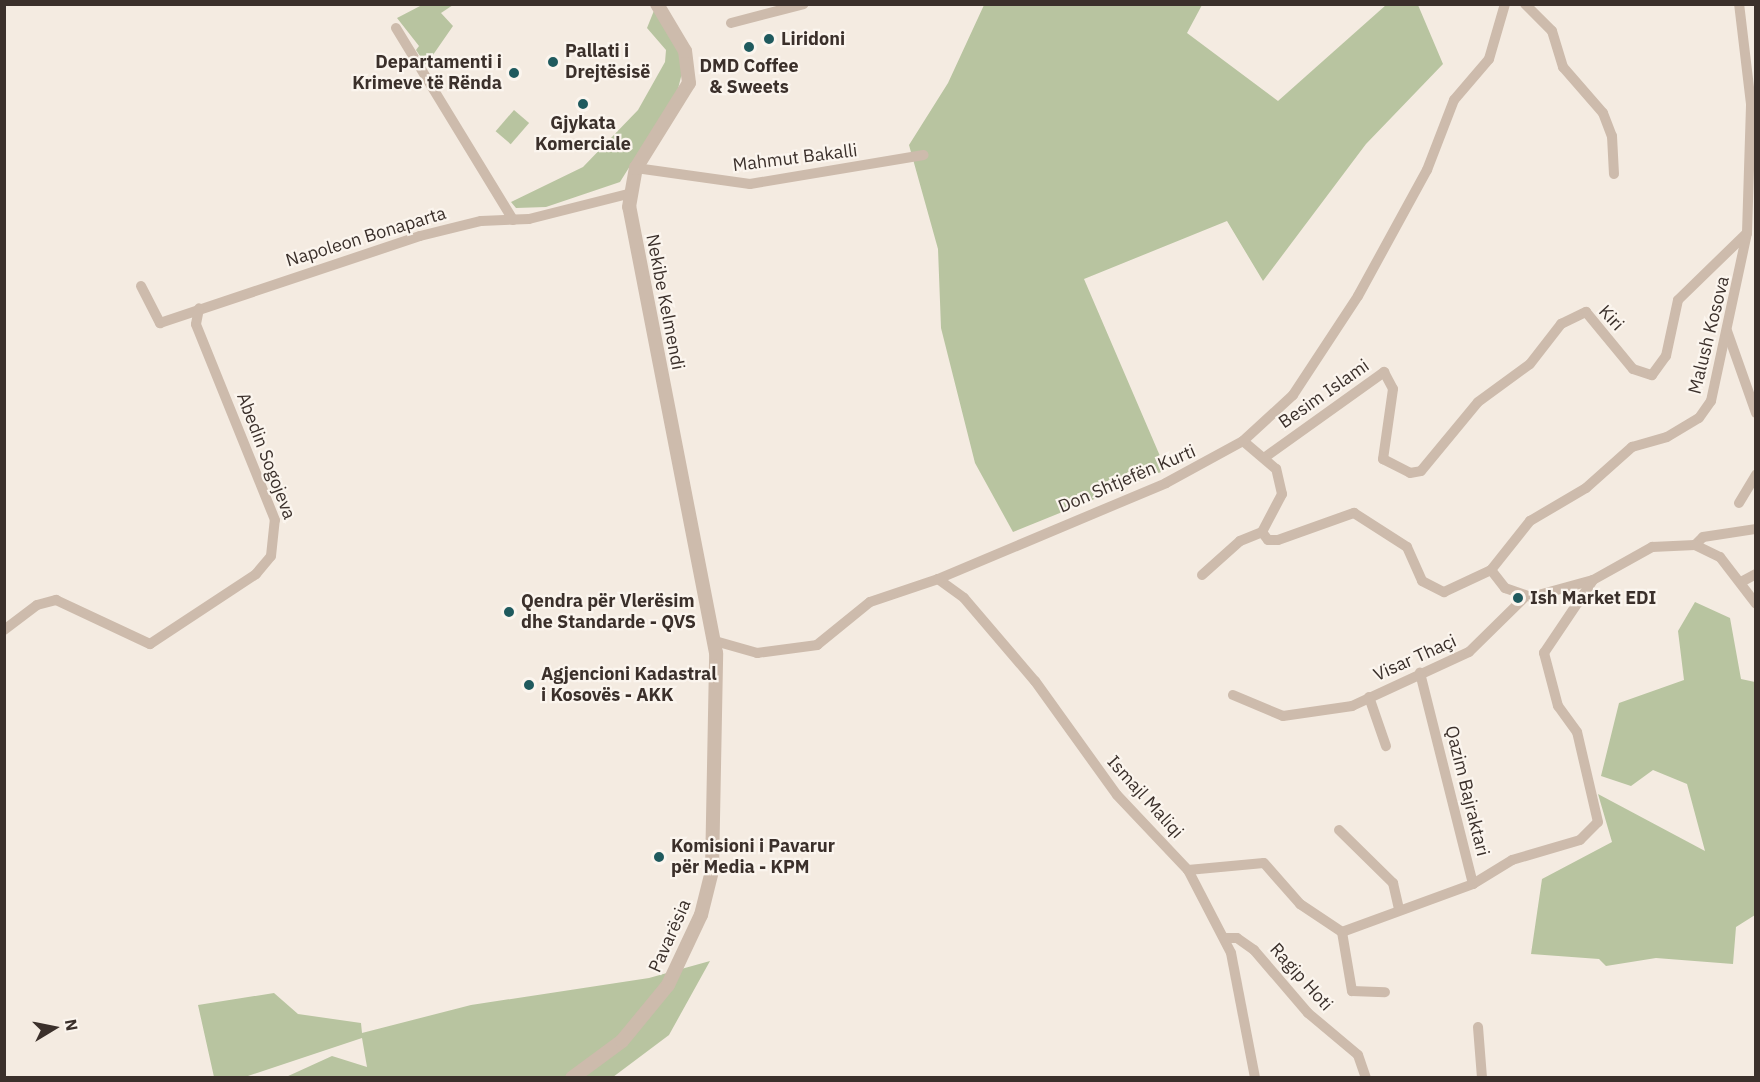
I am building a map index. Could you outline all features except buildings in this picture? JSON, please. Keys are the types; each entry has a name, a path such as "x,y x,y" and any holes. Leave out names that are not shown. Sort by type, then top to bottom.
{"street":[{"name":"Nekibe Kelmendi","path":"657,4 685,51 689,83 636,168 628,194 712,626"},
{"path":"731,23 804,4"},
{"name":"Don Shtjefën Kurti","path":"715,641 757,653 804,648 827,640 870,602 938,579 1190,472 1243,441 1293,395 1358,296 1427,170 1454,100 1489,59 1505,4"},
{"path":"1525,4 1552,31 1563,67 1603,113 1612,136 1614,174"},
{"name":"Malush Kosova","path":"1491,570 1530,521 1586,488 1624,453 1699,418 1710,401 1747,233 1751,122 1739,4"},
{"path":"396,28 513,220"},
{"path":"1742,35 1755,42"},
{"name":"Mahmut Bakalli","path":"636,168 750,184 924,155"},
{"name":"Napoleon Bonaparta","path":"141,286 160,323 199,308 431,232 513,220 628,194"},
{"name":"Kiri","path":"1387,463 1421,471 1478,402 1538,357 1561,324 1586,312 1640,374 1658,371 1678,300 1747,233"},
{"name":"Abedin Sogojeva","path":"4,630 37,605 56,600 150,644 256,574 271,556 275,520 196,324 199,308"},
{"path":"1726,328 1755,413"},
{"name":"Besim Islami","path":"1264,458 1384,372 1393,389 1383,453 1387,463"},
{"path":"1202,575 1233,546 1262,532 1283,487 1279,473 1243,441"},
{"path":"1739,503 1755,475"},
{"path":"1262,532 1268,540 1278,540 1351,512 1407,547 1432,591 1444,592 1491,570 1505,588 1524,598 1593,580 1652,547 1695,545 1720,557 1741,582 1755,604"},
{"path":"1695,545 1703,537 1755,529"},
{"path":"1741,582 1755,574"},
{"name":"Ismajl Maliqi","path":"938,579 964,598 1041,688 1117,795 1188,870 1224,938 1244,1002 1255,1077"},
{"path":"1473,884 1512,860 1580,840 1598,822 1577,732 1558,706 1544,653 1593,580"},
{"name":"Visar Thaçi","path":"1233,695 1272,715 1299,717 1339,710 1469,652 1524,598"},
{"name":"Pavarësia","path":"572,1077 622,1041 668,985 701,915 712,871 717,812 715,641 712,626"},
{"name":"Qazim Bajraktari","path":"1341,932 1399,908 1473,884 1420,673"},
{"name":"Visar Thaçi","path":"1369,697 1386,746"},
{"path":"1339,830 1393,883 1399,908"},
{"path":"1188,870 1264,862 1300,904 1341,932 1352,991 1385,992"},
{"name":"Ragip Hoti","path":"1224,938 1237,938 1254,950 1308,1013 1358,1055 1366,1077"},
{"path":"1478,1027 1482,1077"}],"green space":[{"path":"422,5 453,5 441,13 453,26 426,65 416,50 419,46 397,18"},
{"path":"984,5 1202,5 1187,33 1278,101 1386,5 1418,5 1443,64 1366,144 1263,281 1227,221 1084,279 1166,470 1013,532 975,463 941,328 938,249 909,145 948,83"},
{"path":"655,8 679,48 682,73 678,89 620,182 546,207 516,208 511,202 583,167 638,110 665,62 666,50 647,28"},
{"path":"514,110 529,123 511,144 496,131"},
{"path":"1695,602 1730,618 1741,679 1755,682 1755,915 1736,927 1733,964 1656,958 1606,966 1599,959 1531,954 1542,879 1612,842 1598,794 1705,851 1687,784 1653,770 1631,786 1601,776 1619,703 1684,680 1678,631"},
{"path":"710,961 669,1035 613,1077 286,1077 332,1056 367,1067 362,1038 245,1077 214,1077 198,1005 274,993 298,1014 361,1023 362,1033 471,1005 649,978"}],"place":[{"name":"Liridoni","path":"769,39"},
{"name":"DMD Coffee & Sweets","path":"749,47"},
{"name":"Pallati i Drejtësisë","path":"553,62"},
{"name":"Departamenti i Krimeve të Rënda","path":"514,73"},
{"name":"Gjykata Komerciale","path":"583,104"},
{"name":"Ish Market EDI","path":"1518,598"},
{"name":"Qendra për Vlerësim dhe Standarde - QVS","path":"509,612"},
{"name":"Agjencioni Kadastral i Kosovës - AKK","path":"529,685"},
{"name":"Komisioni i Pavarur për Media - KPM","path":"659,857"}]}
